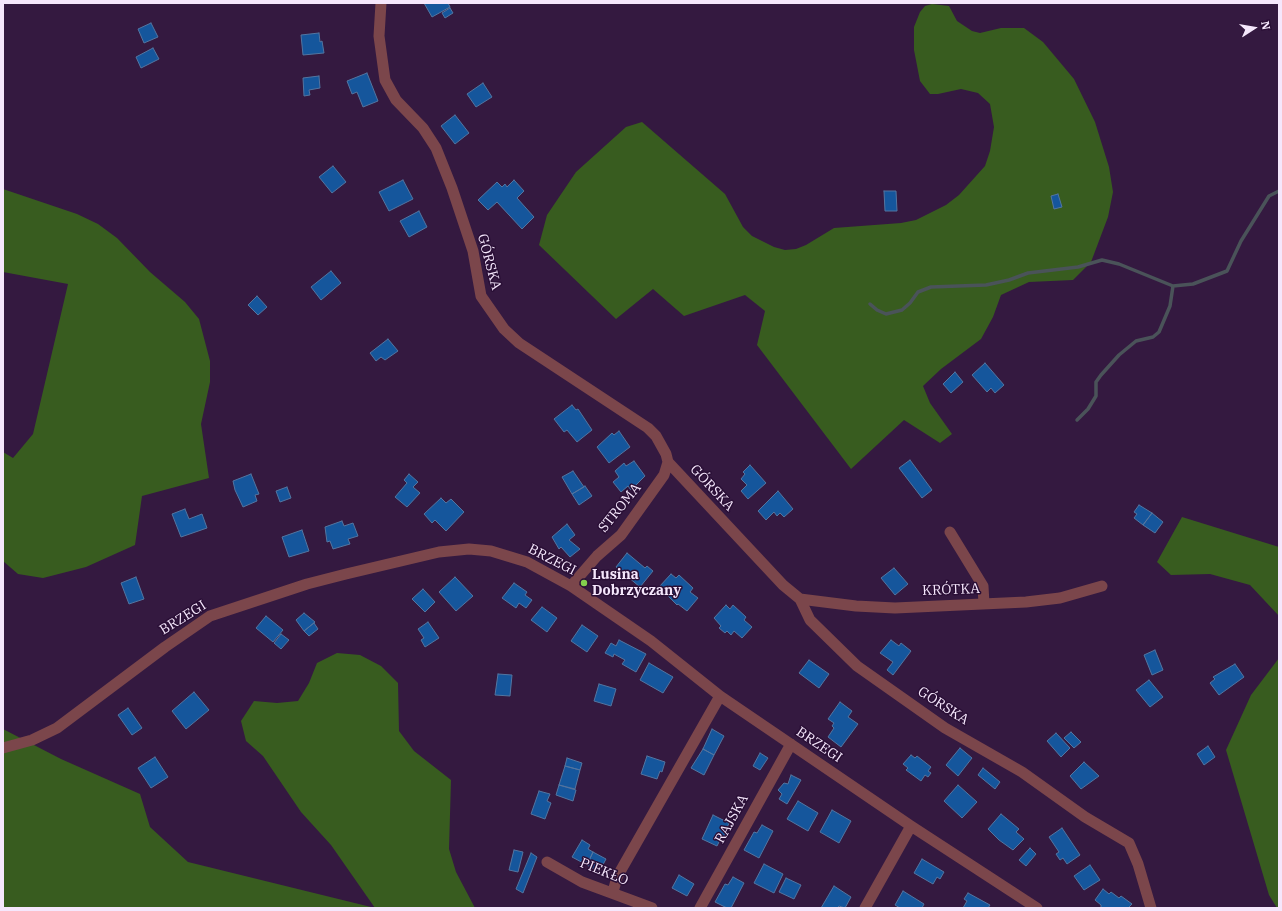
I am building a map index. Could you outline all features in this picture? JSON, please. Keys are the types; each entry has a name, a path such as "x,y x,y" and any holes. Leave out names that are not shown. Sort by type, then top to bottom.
{"street":[{"name":"GÓRSKA","path":"381,3 379,36 385,80 396,100 423,128 436,148 447,174 473,251 481,296 490,312 504,330 519,343 648,428 656,436 666,454 668,462 783,585 800,599 810,620 857,666 945,728 1022,772 1085,817 1129,843 1138,864 1151,908"},
{"name":"STROMA","path":"571,586 597,556 621,534 664,475 668,462"},
{"path":"950,532 983,586 984,604"},
{"name":"BRZEGI","path":"3,748 32,740 57,728 165,647 210,616 307,584 439,552 469,549 491,551 527,562 571,586 651,641 720,696 911,826 1037,908"},
{"name":"KRÓTKA","path":"800,599 848,605 895,608 1026,602 1060,598 1102,586"},
{"path":"613,892 616,877 720,696"},
{"name":"RAJSKA","path":"700,908 791,744"},
{"path":"865,908 911,826"},
{"name":"PIEKŁO","path":"547,862 582,882 613,892 652,908"}],"green space":[{"path":"932,4 949,6 957,21 972,31 980,33 1001,28 1024,28 1043,42 1074,79 1095,122 1109,167 1113,192 1108,217 1091,262 1073,280 1029,282 1001,295 993,317 981,339 941,369 923,386 930,403 952,434 940,443 904,420 851,469 757,345 765,311 745,295 684,316 653,289 616,319 539,245 547,215 576,172 626,127 642,122 725,194 743,227 752,236 774,247 785,250 796,249 806,245 834,228 901,223 916,220 946,205 959,195 985,166 990,151 994,127 990,104 978,93 961,89 938,94 930,94 920,81 914,50 914,27 920,12 925,6"},
{"path":"3,189 77,214 98,224 117,238 150,272 185,302 199,319 210,361 210,382 201,424 209,478 142,496 135,545 86,567 43,578 18,574 3,561 3,452 13,458 33,434 68,284 3,272"},
{"path":"1182,517 1279,547 1279,616 1250,585 1210,574 1171,575 1157,562"},
{"path":"337,653 360,655 381,666 398,683 399,731 414,751 451,780 449,849 456,872 475,908 375,908 331,845 301,812 263,756 246,741 241,721 254,701 277,703 298,701 309,683 317,663"},
{"path":"1279,658 1279,908 1277,908 1269,895 1226,750 1251,695"},
{"path":"3,729 61,759 140,794 150,827 188,862 375,908 3,908"}],"building":[{"path":"424,3 448,3 450,7 432,17"},
{"path":"450,8 453,13 445,18 442,13"},
{"path":"151,23 158,37 144,43 138,29"},
{"path":"319,33 320,42 322,41 324,53 303,55 301,35"},
{"path":"153,48 159,59 141,68 136,57"},
{"path":"367,73 378,101 363,107 357,92 352,94 347,81"},
{"path":"319,76 320,88 309,90 310,95 304,96 303,78"},
{"path":"483,83 492,97 476,107 467,94"},
{"path":"455,115 469,133 455,144 441,126"},
{"path":"333,166 346,182 332,193 319,177"},
{"path":"403,180 413,199 389,211 379,192"},
{"path":"514,180 524,191 517,198 534,217 522,229 497,202 488,210 478,200 497,182 502,187 505,184 507,187"},
{"path":"884,191 896,191 897,211 885,211"},
{"path":"1058,194 1062,207 1054,209 1051,196"},
{"path":"419,211 427,227 409,237 400,221"},
{"path":"331,271 341,283 321,300 311,287"},
{"path":"257,296 267,307 258,315 248,305"},
{"path":"388,339 398,351 385,360 381,357 376,361 370,353"},
{"path":"985,363 1004,385 995,393 991,388 987,392 972,375"},
{"path":"955,372 963,382 951,393 943,384"},
{"path":"572,405 576,410 578,409 592,430 577,442 567,430 564,432 554,419"},
{"path":"619,431 630,447 609,463 597,447 612,433 614,435"},
{"path":"910,460 932,490 922,498 899,468"},
{"path":"634,461 645,476 631,490 628,486 621,492 613,482 619,477 615,471 624,463 626,466"},
{"path":"750,465 766,483 748,499 741,491 747,485 741,479 745,474 743,472"},
{"path":"573,471 584,487 572,494 562,477"},
{"path":"251,474 259,494 255,495 257,501 243,507 235,490 233,481"},
{"path":"409,474 418,482 413,487 420,493 407,507 395,497 407,483 404,480"},
{"path":"585,486 592,496 579,505 572,494"},
{"path":"287,487 291,498 280,502 276,491"},
{"path":"778,491 793,509 784,517 780,513 777,516 774,512 766,520 758,511"},
{"path":"441,498 446,503 451,499 464,512 446,531 435,520 432,523 424,514"},
{"path":"1139,505 1152,513 1143,525 1134,518 1137,514 1134,512"},
{"path":"185,509 189,519 202,514 207,528 181,537 172,514"},
{"path":"1152,513 1163,522 1155,533 1143,525"},
{"path":"342,521 344,526 353,523 358,536 348,539 350,544 333,549 330,541 327,542 325,527"},
{"path":"567,524 575,535 569,540 580,549 570,557 561,547 559,549 552,537"},
{"path":"302,530 309,551 289,557 282,537"},
{"path":"627,553 645,568 647,566 653,571 640,587 616,567"},
{"path":"894,568 908,584 895,595 881,578"},
{"path":"671,574 676,578 679,575 693,588 690,592 698,598 687,611 678,604 677,605 659,587"},
{"path":"136,577 144,599 129,604 121,583"},
{"path":"455,577 473,596 456,611 439,592"},
{"path":"514,583 527,592 525,595 532,600 526,608 519,603 516,608 502,598"},
{"path":"423,589 435,602 425,612 412,599"},
{"path":"726,605 730,609 733,605 746,617 744,620 752,627 742,638 734,631 731,635 727,631 725,633 719,628 721,626 714,618"},
{"path":"542,607 557,618 547,632 531,620"},
{"path":"304,613 315,622 304,631 296,620"},
{"path":"266,616 283,630 273,642 256,628"},
{"path":"428,622 439,638 425,647 421,640 424,638 418,629"},
{"path":"314,623 318,629 309,636 304,631"},
{"path":"582,625 598,636 587,652 571,641"},
{"path":"281,634 289,640 281,649 274,643"},
{"path":"619,640 646,654 636,672 622,664 625,660 614,654 613,657 605,653 611,643 616,646"},
{"path":"891,640 899,646 901,643 911,651 893,675 887,670 893,662 880,653"},
{"path":"1155,650 1163,670 1152,675 1144,655"},
{"path":"809,660 829,674 819,688 799,673"},
{"path":"649,663 673,677 663,693 640,680"},
{"path":"1235,664 1244,677 1219,695 1210,683 1215,679 1213,677"},
{"path":"498,674 512,675 510,696 495,695"},
{"path":"1149,680 1163,697 1150,707 1136,690"},
{"path":"599,684 616,689 611,706 594,701"},
{"path":"194,692 209,710 186,729 172,711"},
{"path":"840,702 852,711 848,717 858,724 841,747 828,737 834,728 832,726 834,723 828,719"},
{"path":"128,708 142,728 132,735 118,715"},
{"path":"712,729 724,736 714,755 703,749"},
{"path":"1071,732 1081,742 1074,748 1064,738"},
{"path":"1056,733 1070,748 1061,757 1047,741"},
{"path":"1208,746 1215,757 1204,765 1197,754"},
{"path":"960,748 972,758 958,776 946,765"},
{"path":"703,749 714,755 704,775 691,768"},
{"path":"760,753 768,758 760,770 753,766"},
{"path":"911,755 915,758 917,756 931,767 928,771 931,773 928,777 925,775 921,781 906,770 908,768 903,764"},
{"path":"647,756 665,762 662,772 660,771 657,779 641,774"},
{"path":"155,757 168,777 151,788 138,768"},
{"path":"567,758 582,763 580,770 565,766"},
{"path":"1084,762 1099,776 1081,789 1070,776"},
{"path":"565,766 580,770 575,789 559,785"},
{"path":"983,768 1000,782 995,789 978,775"},
{"path":"791,775 801,780 787,804 779,799 782,794 778,790 784,783 788,784"},
{"path":"559,785 576,790 573,801 556,795"},
{"path":"958,785 977,802 962,818 944,801"},
{"path":"539,791 550,794 547,801 551,803 545,819 531,814"},
{"path":"798,801 818,813 808,831 787,819"},
{"path":"832,810 851,821 839,843 820,832"},
{"path":"1001,814 1019,829 1016,832 1024,839 1013,850 999,840 988,829"},
{"path":"713,815 729,823 724,837 722,836 717,846 702,839"},
{"path":"762,825 773,831 759,858 744,850 754,832 757,833"},
{"path":"1062,828 1080,855 1067,864 1063,858 1060,860 1056,854 1059,852 1049,837"},
{"path":"582,840 590,845 588,849 593,852 587,865 572,857"},
{"path":"1030,848 1036,854 1026,866 1019,860"},
{"path":"514,850 523,852 518,872 509,870"},
{"path":"593,852 606,859 599,872 587,865"},
{"path":"531,853 537,857 523,893 516,889"},
{"path":"922,859 944,872 940,879 937,877 933,884 914,873"},
{"path":"764,864 783,874 774,893 754,883"},
{"path":"1090,865 1100,880 1084,890 1074,876"},
{"path":"679,875 694,884 687,896 672,888"},
{"path":"733,877 744,883 731,908 727,908 715,902 725,884 728,885"},
{"path":"786,878 801,885 794,899 779,892"},
{"path":"834,886 851,897 845,908 839,906 837,908 821,908"},
{"path":"1103,889 1109,894 1111,892 1119,898 1121,896 1132,904 1128,908 1101,908 1101,905 1095,900"},
{"path":"903,891 924,904 922,908 900,908 895,905"},
{"path":"968,893 990,905 988,908 963,908 967,901 964,899"}],"waterway":[{"path":"870,304 877,310 886,314 902,310 910,303 918,292 931,287 986,285 1009,280 1028,273 1078,267 1102,260 1119,264 1173,286 1193,284 1227,271 1241,241 1269,196 1279,191"},
{"path":"1077,420 1088,409 1096,396 1096,382 1119,355 1136,341 1153,337 1159,332 1170,306 1173,286"}],"place":[{"name":"Lusina Dobrzyczany","path":"584,583"}]}
